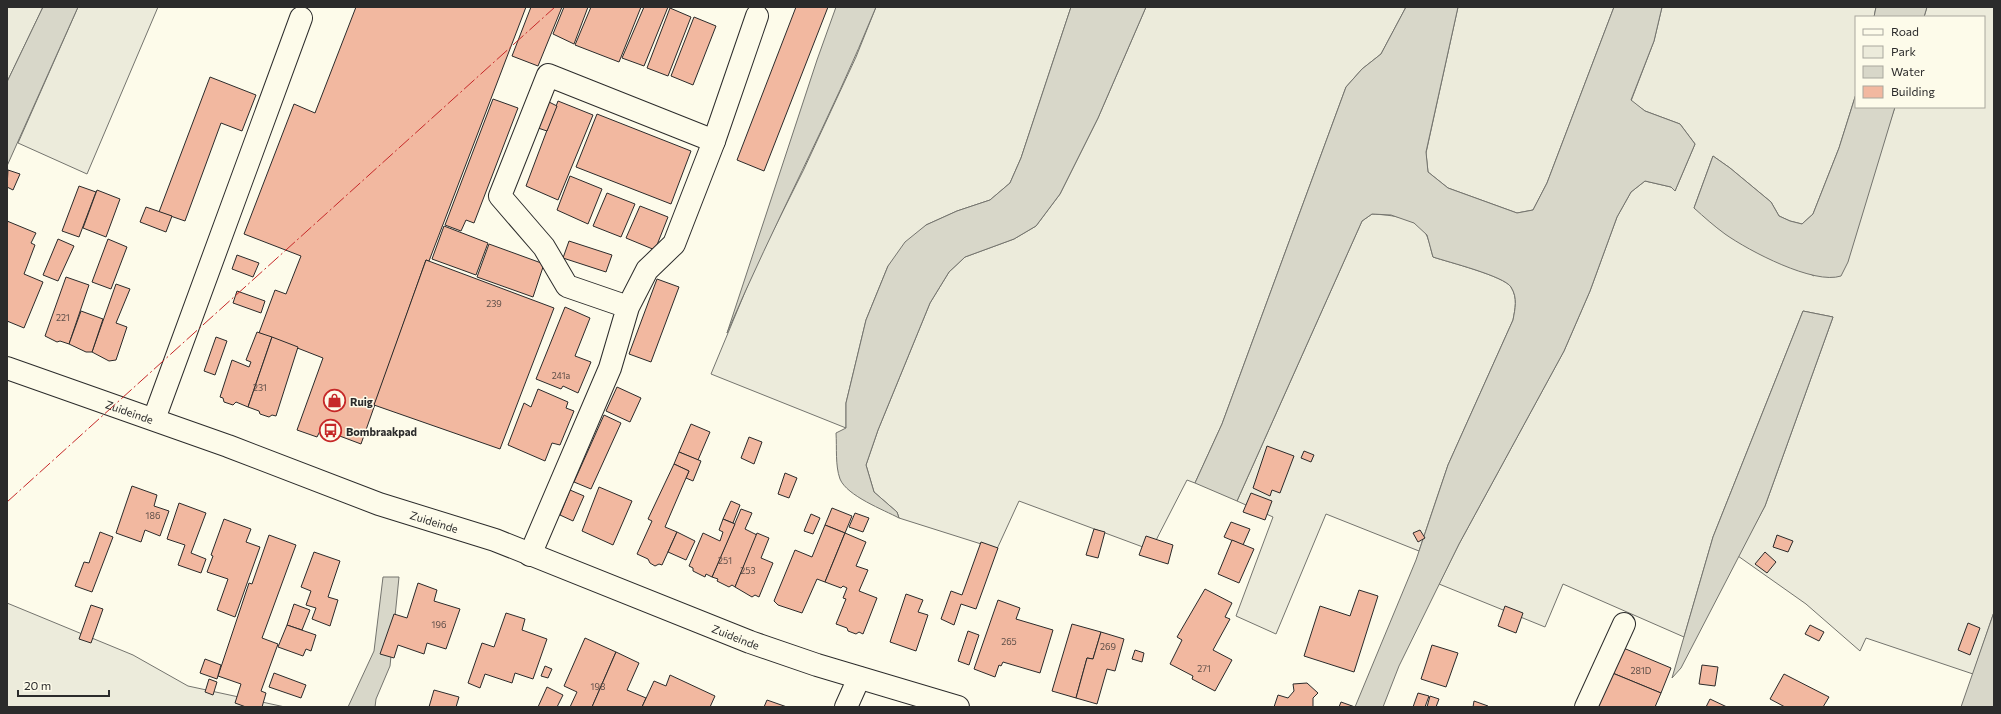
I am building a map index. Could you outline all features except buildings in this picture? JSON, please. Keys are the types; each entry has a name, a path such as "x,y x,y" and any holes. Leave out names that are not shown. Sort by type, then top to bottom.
{"street":[{"path":"530,555 610,368 628,307 647,270 674,244 714,141 757,16"},
{"path":"154,419 301,18"},
{"path":"628,307 567,286 544,247 500,196 548,75 714,141"},
{"name":"Zuideinde","path":"7,368 154,419 379,504 426,520 474,533 750,642 859,678 958,707"},
{"path":"1586,707 1624,624"},
{"path":"846,707 859,678"}],"green space":[{"path":"7,7 43,7 7,82"},
{"path":"78,7 158,7 87,174 18,143"},
{"path":"876,7 1071,7 1021,158 1010,183 990,200 957,211 926,225 888,266 866,320 846,403 846,428 711,374 757,263 804,169 856,57"},
{"path":"1146,7 1406,7 1381,54 1362,69 1346,87 1222,424 1195,483 1187,480 1151,550 1019,501 997,549 899,518 897,512 874,492 866,465 878,430 930,303 949,272 965,257 1014,239 1036,226 1060,194 1098,118"},
{"path":"1458,7 1614,7 1547,183 1533,210 1517,213 1448,188 1428,172 1426,153"},
{"path":"1662,7 1876,7 1874,16 1855,16 1855,97 1839,148 1813,214 1802,224 1779,216 1771,202 1713,156 1694,208 1814,276 1886,133 1895,108 1985,108 1985,16 1924,16 1927,7 1994,7 1994,612 1973,674 1866,638 1860,651 1806,604 1738,556 1765,506 1833,317 1803,311 1713,537 1684,637 1563,584 1545,627 1439,584 1459,544 1564,351 1590,291 1617,217 1631,192 1645,181 1671,187 1675,191 1695,144 1680,124 1645,111 1631,101 1654,41"},
{"path":"1372,214 1395,216 1411,221 1418,225 1427,236 1433,257 1487,274 1506,283 1511,287 1515,295 1515,312 1513,320 1448,465 1419,551 1326,514 1276,634 1236,616 1273,517 1237,501 1362,221"},
{"path":"7,603 133,655 188,686 285,707 7,707"}],"water":[{"path":"43,7 78,7 7,166 7,82"},
{"path":"836,7 876,7 859,48 727,333 817,60"},
{"path":"1071,7 1146,7 1098,118 1060,194 1036,226 1014,239 965,257 949,272 930,303 878,430 866,465 874,492 897,512 899,518 866,502 850,491 840,479 837,468 836,433 846,428 846,403 866,320 888,266 905,242 926,225 957,211 990,200 1010,183 1021,158"},
{"path":"1406,7 1458,7 1426,152 1428,172 1448,188 1517,213 1533,210 1547,183 1614,7 1662,7 1654,41 1631,100 1645,111 1680,124 1695,144 1675,191 1671,187 1645,181 1631,192 1617,217 1590,291 1564,351 1459,544 1399,666 1383,707 1355,707 1416,560 1448,465 1513,320 1515,295 1511,287 1498,278 1433,257 1427,235 1414,223 1391,215 1372,214 1362,221 1237,501 1195,483 1222,424 1346,87 1362,69 1381,54"},
{"path":"1876,7 1927,7 1924,16 1874,16"},
{"path":"1855,97 1855,108 1895,108 1848,262 1841,276 1815,276 1782,265 1749,249 1725,234 1694,208 1713,156 1771,202 1779,216 1802,224 1813,214 1839,148"},
{"path":"1803,311 1833,317 1765,506 1681,668 1672,678 1713,537"},
{"path":"383,577 399,577 390,666 376,699 375,707 348,707 374,651"},
{"path":"1994,612 1994,707 1961,707"}],"power":[{"path":"7,502 555,7"}],"place":[{"name":"Ruig","path":"335,401"},
{"name":"Bombraakpad","path":"331,431"}]}
